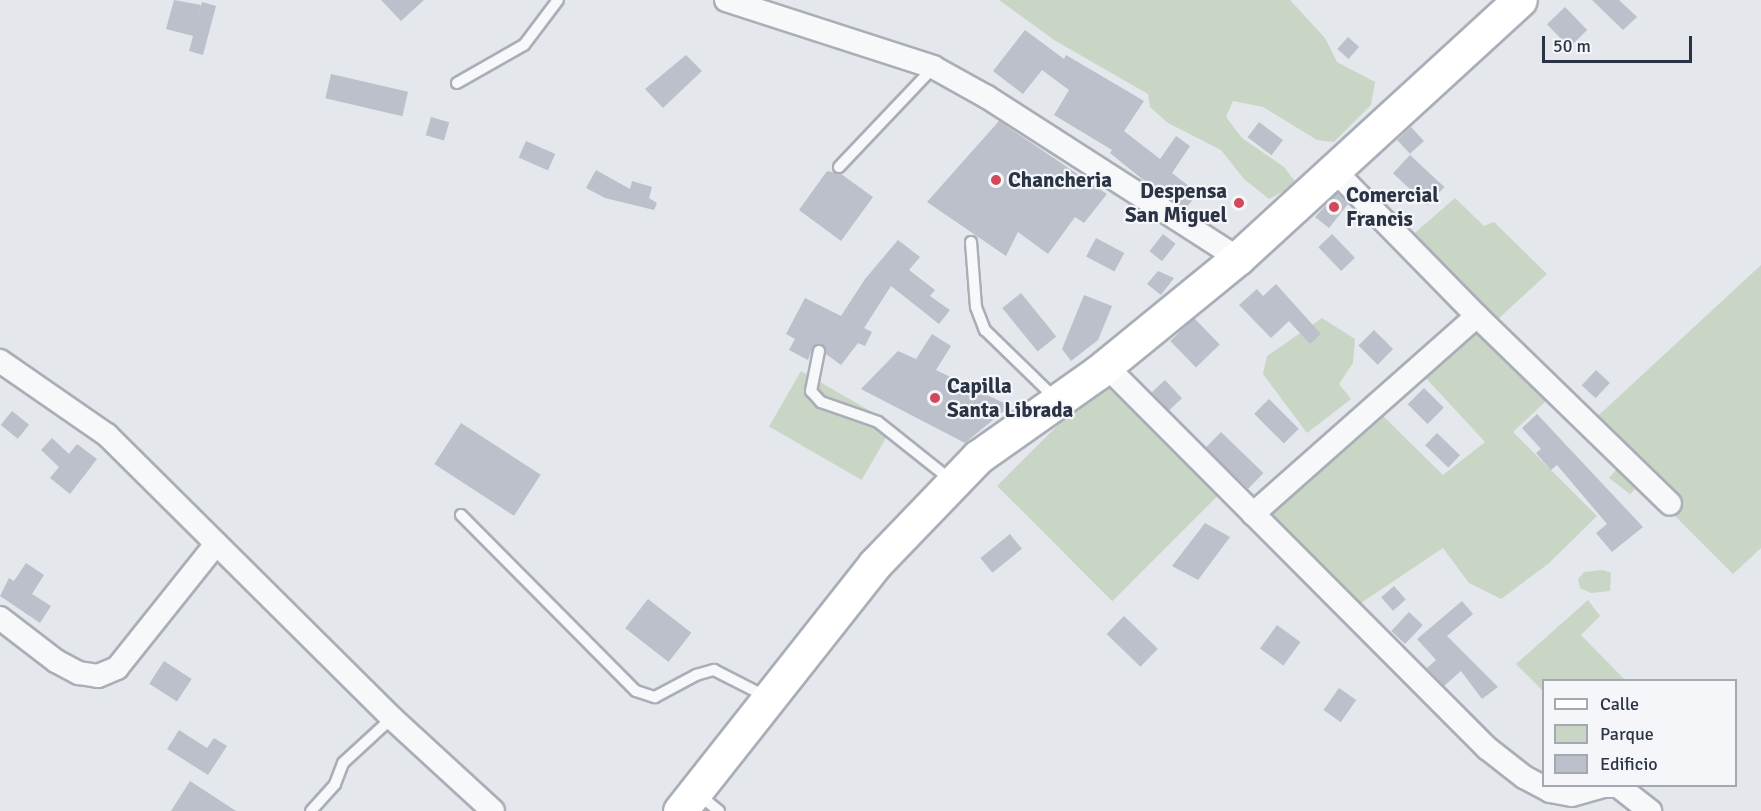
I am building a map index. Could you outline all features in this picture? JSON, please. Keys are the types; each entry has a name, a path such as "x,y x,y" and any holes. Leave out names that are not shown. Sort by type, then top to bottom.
{"main road":[{"path":"698,805 771,699 875,564 953,482 978,458 1056,399 1106,366 1238,258 1520,0"}],"street":[{"path":"726,0 933,67 987,96 1238,258"},
{"path":"1334,170 1477,316 1670,504"},
{"path":"1253,514 1477,316"},
{"path":"0,361 106,435 392,718 493,811"},
{"path":"1106,366 1487,748 1524,777 1542,787"},
{"path":"0,618 64,665 79,673 98,676 117,668 216,544"},
{"path":"1543,787 1550,791 1572,795 1601,787"},
{"path":"1619,787 1650,811"}],"lane":[{"path":"457,82 524,45 558,0"},
{"path":"839,167 933,67"},
{"path":"971,242 976,307 986,330 1056,399"},
{"path":"819,351 811,391 821,402 878,422 953,482"},
{"path":"461,515 636,691 655,697 696,675 714,670 771,699"},
{"path":"311,811 335,784 343,763 392,718"}],"green space":[{"path":"999,0 1290,0 1325,38 1337,62 1375,82 1371,105 1334,142 1317,140 1263,107 1233,101 1226,117 1242,138 1284,167 1297,184 1269,199 1244,179 1221,150 1168,123 1150,107 1148,94 1054,40"},
{"path":"1455,198 1484,226 1494,222 1547,274 1496,321 1409,238"},
{"path":"1761,265 1761,548 1733,574 1586,427"},
{"path":"1322,318 1355,339 1353,363 1339,384 1351,399 1307,433 1263,374 1267,356"},
{"path":"1480,325 1548,399 1513,432 1597,516 1548,564 1501,599 1469,583 1443,548 1355,607 1263,514 1383,416 1443,475 1485,442 1424,376"},
{"path":"801,371 894,424 862,480 769,426"},
{"path":"1106,377 1221,492 1112,601 997,486"},
{"path":"1617,469 1632,480 1636,488 1630,494 1609,478"},
{"path":"1603,570 1611,573 1610,591 1591,593 1580,588 1578,579 1584,572"},
{"path":"1588,600 1600,616 1581,635 1624,679 1542,679 1542,690 1516,664"}],"building":[{"path":"174,0 201,5 197,21 202,2 216,6 203,55 189,51 193,36 166,29"},
{"path":"381,0 424,0 401,21"},
{"path":"1592,0 1619,0 1637,17 1623,30"},
{"path":"1565,7 1587,30 1569,47 1547,24"},
{"path":"1025,30 1064,59 1066,55 1144,101 1124,131 1160,159 1176,136 1190,146 1172,173 1198,193 1186,208 1152,187 1110,153 1112,150 1054,115 1069,90 1042,70 1023,94 993,71"},
{"path":"1348,37 1359,47 1348,59 1337,49"},
{"path":"686,55 702,71 663,108 645,89"},
{"path":"331,74 408,92 402,116 325,98"},
{"path":"431,117 449,122 444,141 426,135"},
{"name":"Chancheria","path":"999,121 1107,194 1084,223 1075,217 1048,254 1018,232 1006,256 927,202"},
{"path":"1259,122 1283,140 1272,155 1248,137"},
{"path":"1411,127 1424,141 1410,154 1397,140"},
{"path":"526,141 555,154 548,170 519,157"},
{"path":"1410,155 1444,187 1427,205 1393,173"},
{"path":"596,170 630,189 632,181 652,187 649,198 657,203 654,210 605,198 586,188"},
{"path":"827,171 841,174 873,197 841,241 799,210"},
{"name":"Comercial Francis","path":"1337,193 1348,204 1329,228 1315,217"},
{"path":"1163,234 1176,244 1162,261 1149,251"},
{"path":"1332,234 1355,258 1341,271 1318,247"},
{"path":"1096,238 1124,253 1114,272 1086,257"},
{"path":"898,240 920,257 909,270 935,290 930,296 950,310 939,324 891,286 864,328 872,332 865,346 858,343 841,365 826,354 821,344 813,347 808,360 789,350 795,339 786,334 805,298 841,316 865,279"},
{"path":"1158,271 1174,278 1161,295 1147,284"},
{"path":"1276,284 1321,334 1310,344 1289,321 1271,338 1239,305 1257,289 1263,296"},
{"path":"1021,293 1056,337 1038,352 1002,308"},
{"path":"1084,295 1112,306 1098,340 1071,361 1062,349"},
{"path":"1194,318 1220,345 1196,368 1170,341"},
{"path":"1374,330 1393,349 1378,365 1358,346"},
{"name":"Capilla Santa Librada","path":"932,334 951,346 936,370 1010,406 965,443 861,389 898,351 916,359"},
{"path":"1596,370 1610,383 1596,398 1582,385"},
{"path":"1165,380 1182,398 1169,411 1152,392"},
{"path":"1424,388 1444,408 1428,424 1408,404"},
{"path":"1269,399 1299,429 1284,444 1254,414"},
{"path":"12,411 29,425 18,439 1,425"},
{"path":"1537,414 1643,527 1612,552 1596,533 1607,524 1557,465 1551,470 1536,453 1541,449 1522,428"},
{"path":"461,423 541,475 514,516 434,464"},
{"path":"1221,432 1263,473 1248,489 1206,448"},
{"path":"1437,433 1460,455 1448,467 1425,445"},
{"path":"52,438 69,454 77,444 97,459 70,494 50,478 59,467 41,450"},
{"path":"1205,523 1230,537 1198,580 1172,566"},
{"path":"1010,534 1022,549 992,573 980,558"},
{"path":"26,563 44,575 32,594 51,606 40,623 0,596 9,578 14,581"},
{"path":"1394,586 1406,600 1393,611 1381,597"},
{"path":"648,599 691,633 669,662 625,628"},
{"path":"1462,601 1473,614 1447,636 1498,687 1482,699 1461,671 1444,686 1427,668 1436,660 1417,639"},
{"path":"1409,612 1423,625 1405,644 1391,631"},
{"path":"1124,616 1158,649 1140,667 1107,634"},
{"path":"1277,625 1300,642 1283,666 1260,648"},
{"path":"164,661 192,679 177,702 149,684"},
{"path":"1339,688 1356,700 1341,722 1324,710"},
{"path":"179,730 207,748 214,738 227,746 208,775 167,749"},
{"path":"190,781 236,811 171,811"}],"place":[{"name":"Chancheria","path":"996,180"},
{"name":"Despensa San Miguel","path":"1239,203"},
{"name":"Comercial Francis","path":"1334,207"},
{"name":"Capilla Santa Librada","path":"935,398"}]}
